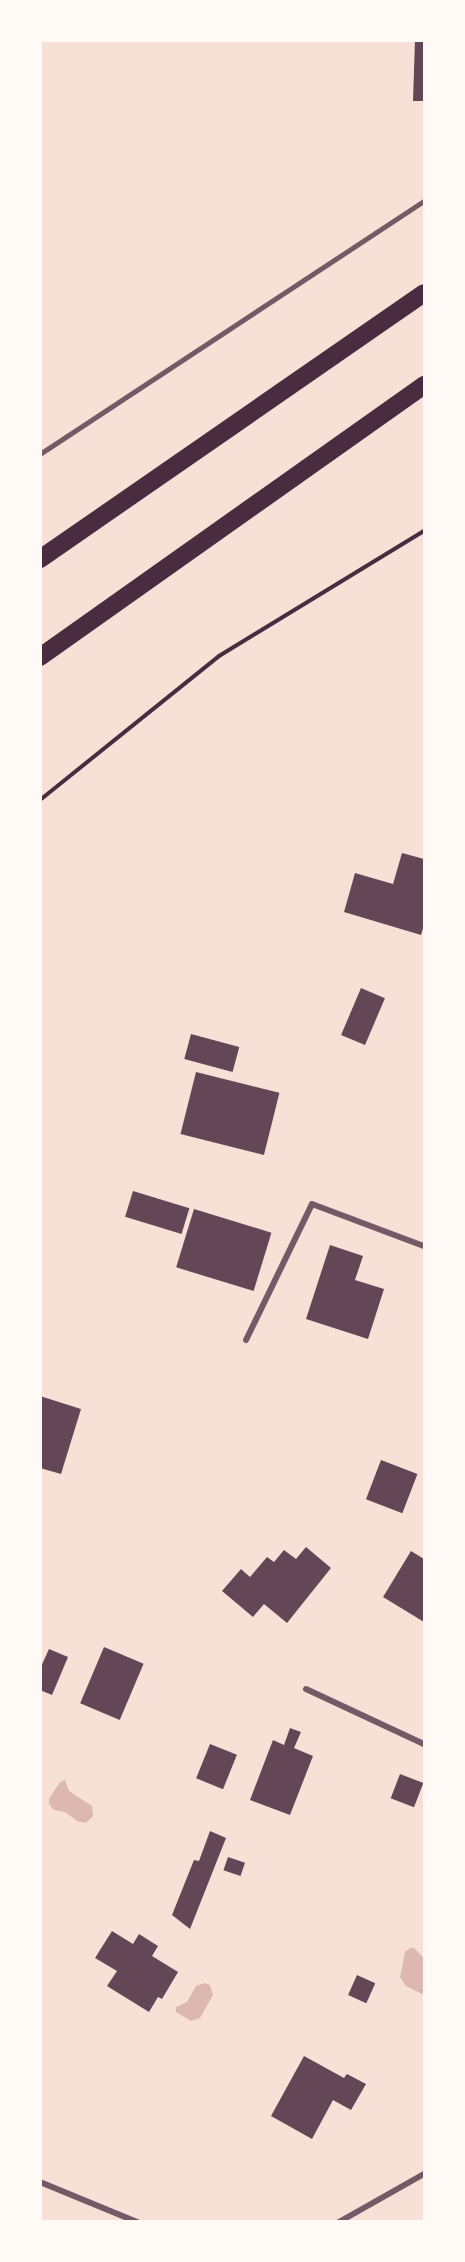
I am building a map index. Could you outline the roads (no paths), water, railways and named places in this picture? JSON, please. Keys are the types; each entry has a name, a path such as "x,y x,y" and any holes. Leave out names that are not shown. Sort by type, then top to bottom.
{"highway":[{"path":"40,559 424,293"},
{"path":"40,657 424,385"}],"street":[{"path":"246,1340 312,1204 424,1246"},
{"path":"306,1689 424,1744"},
{"path":"339,2222 424,2174"},
{"path":"40,2182 137,2222"}],"lane":[{"path":"40,454 424,201"}]}
